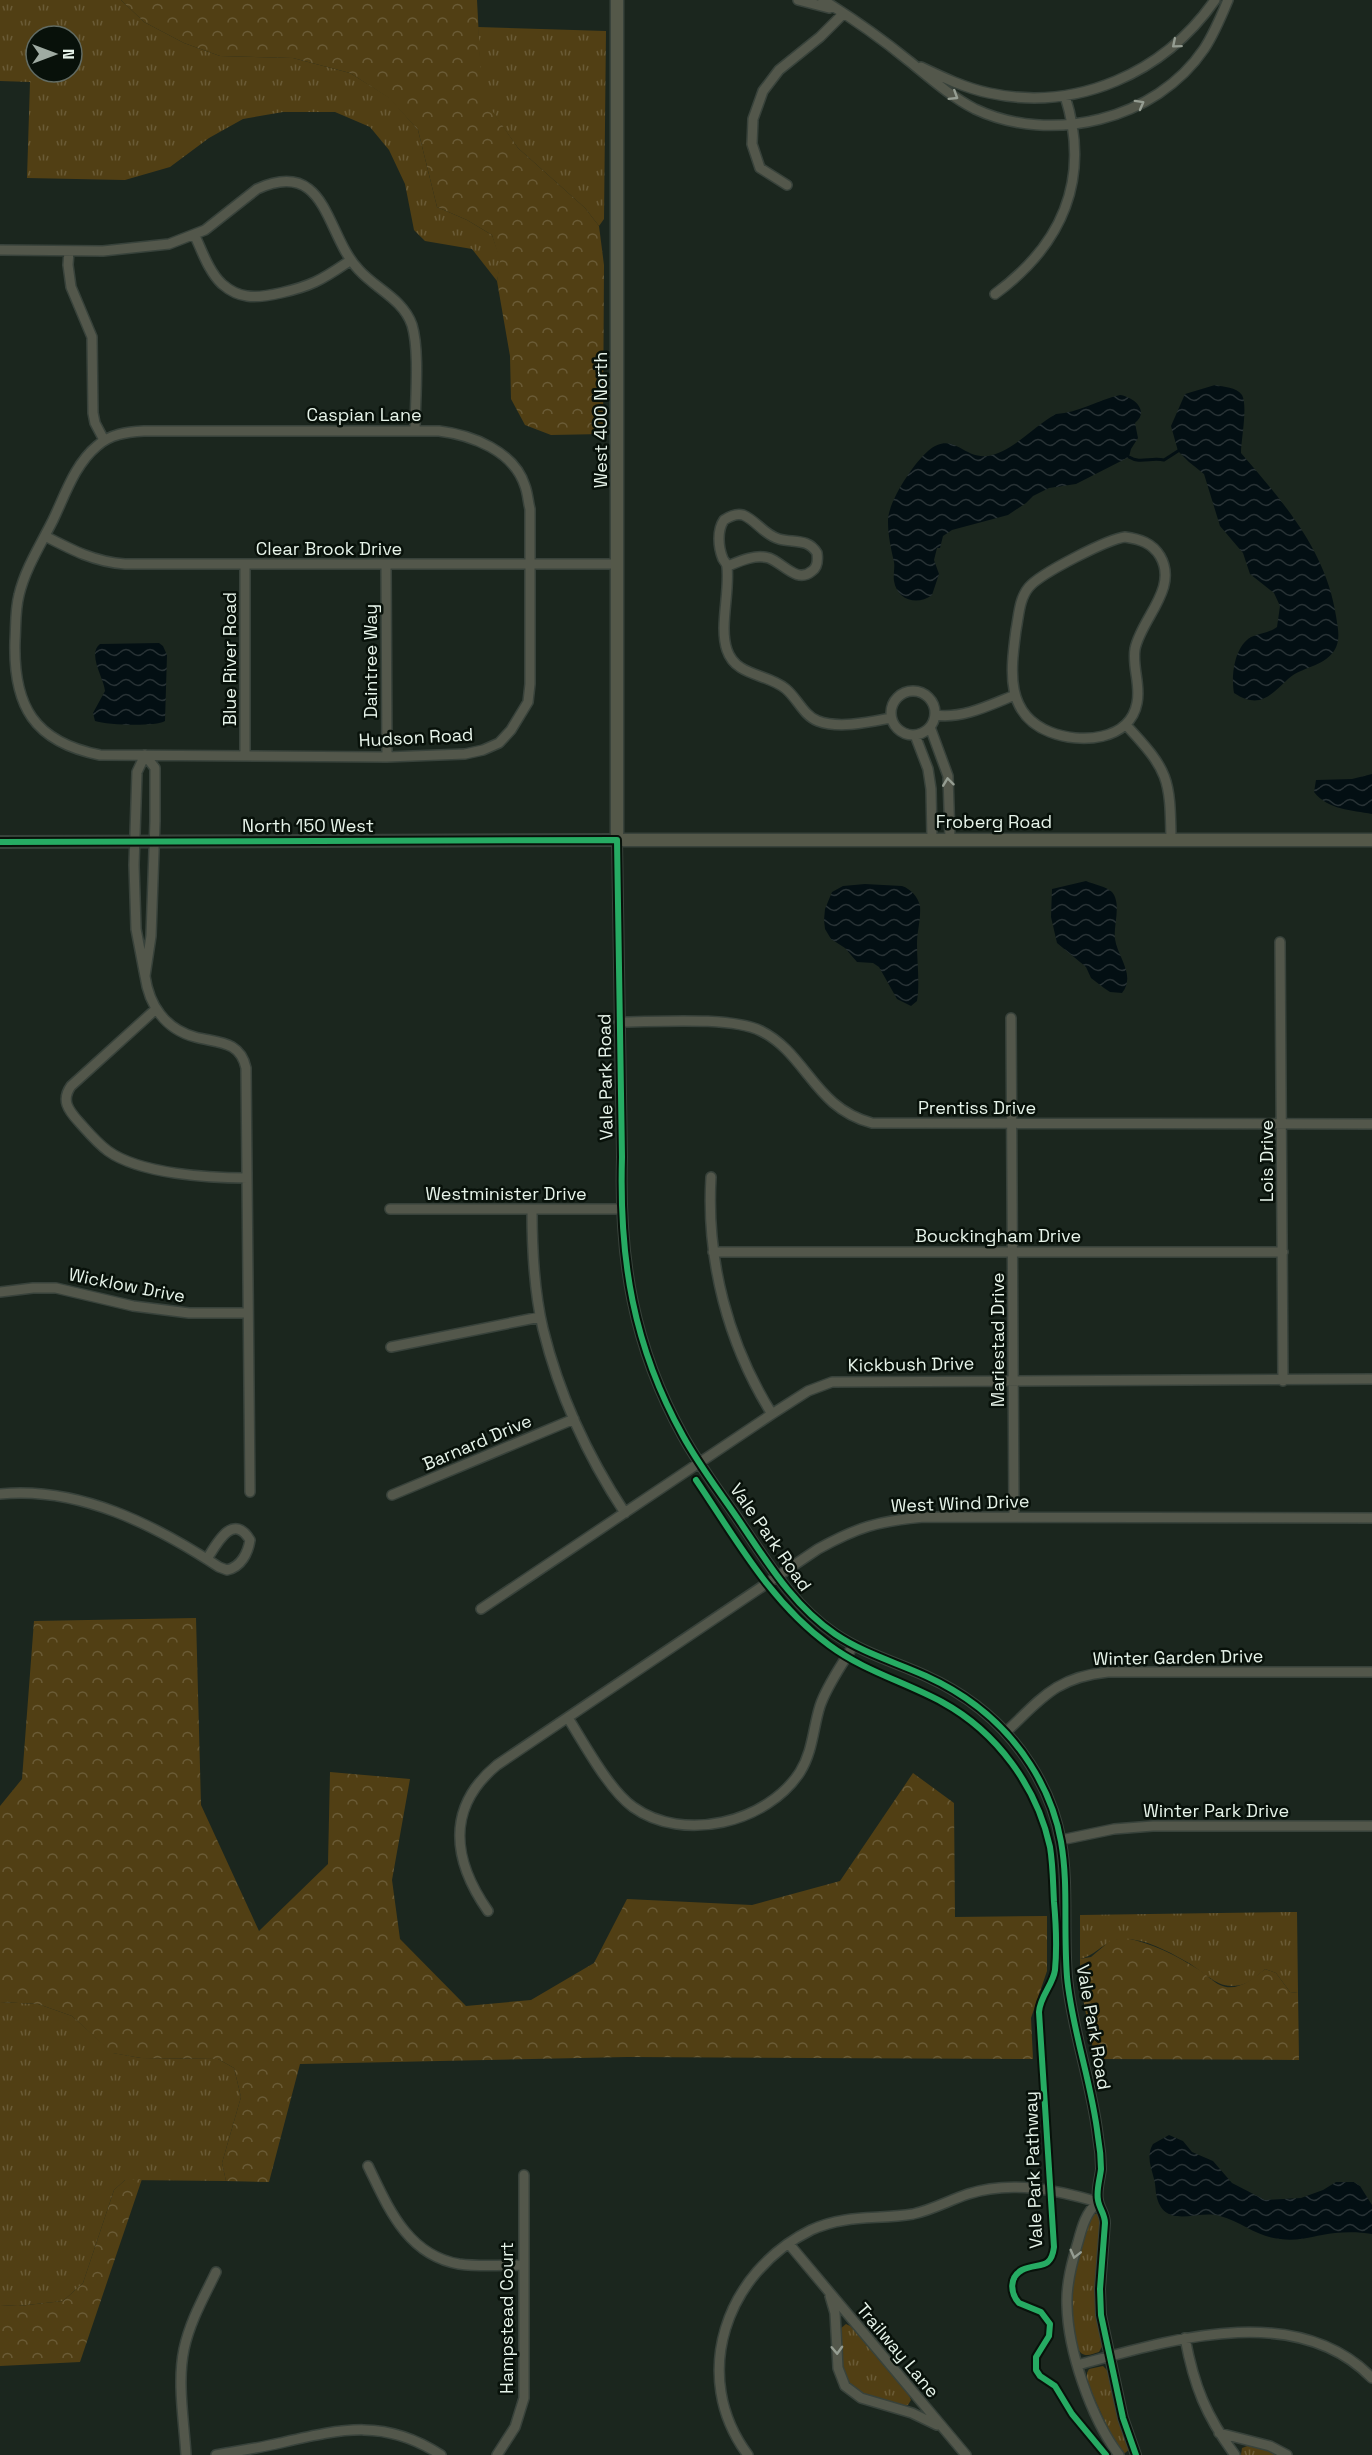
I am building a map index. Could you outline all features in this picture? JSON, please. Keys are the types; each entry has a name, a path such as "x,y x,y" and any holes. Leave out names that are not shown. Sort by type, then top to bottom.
{"main road":[{"name":"West 400 North","path":"617,0 617,840"},
{"name":"Froberg Road","path":"617,840 1372,840"}],"street":[{"path":"798,0 843,14"},
{"path":"823,0 908,60 949,94 975,109 998,118 1024,124 1073,124 1118,115 1143,102 1170,84 1203,51 1215,31 1228,0"},
{"path":"908,60 940,76 988,93 1030,98 1065,96 1095,90 1119,81 1149,64 1191,31 1215,0"},
{"path":"787,185 760,168 752,144 753,119 763,91 779,70 820,37 843,14"},
{"path":"994,294 1033,262 1058,224 1071,183 1074,162 1073,124 1065,96"},
{"path":"0,249 103,251 157,247 195,236 257,189 278,182 290,181 302,185 319,198 351,260 363,274 400,305 409,318 415,346 415,430"},
{"path":"195,236 220,283 237,294 247,297 258,297 304,287 322,279 351,260"},
{"path":"69,251 71,287 92,337 93,413 95,423 104,440"},
{"name":"Caspian Lane","path":"104,440 122,433 144,431 415,430 458,433 476,439 505,457 518,471 525,485 530,509 530,564"},
{"name":"Hudson Road","path":"104,440 79,466 23,582 16,611 15,675 18,692 25,707 50,736 64,745 100,755 245,754 387,757 465,754 483,750 498,742 511,730 528,702 530,564"},
{"path":"728,566 751,558 770,558 796,574 803,575 815,568 818,553 813,546 806,542 779,539 766,533 744,515 737,514 724,519 719,531 721,550 728,566 724,638 729,656 748,672 786,689 818,721 840,724 875,722 891,718"},
{"name":"Clear Brook Drive","path":"45,536 82,555 109,563 618,564"},
{"path":"1125,537 1137,539 1156,550 1162,560 1164,583 1135,649 1137,704 1132,718 1126,725 1103,736 1072,737 1053,733 1030,719 1015,695 1012,676 1012,657 1019,611 1029,587 1040,578 1107,542 1125,537"},
{"name":"Blue River Road","path":"245,564 245,754"},
{"name":"Daintree Way","path":"386,564 387,757"},
{"path":"911,690 930,698 935,715 930,727 923,733 915,735 903,733 894,725 891,710 894,700 911,690"},
{"path":"935,715 958,715 1015,695"},
{"path":"1126,725 1153,754 1165,774 1170,792 1171,839"},
{"path":"930,727 948,776 950,839"},
{"path":"915,735 928,769 931,789 932,839"},
{"path":"145,755 154,768 151,936 145,976"},
{"path":"145,755 137,772 136,929 149,995 156,1009 168,1023 182,1032 202,1039 225,1042 237,1050 247,1075 250,1492"},
{"name":"North 150 West","path":"0,842 617,840"},
{"name":"Vale Park Road","path":"617,840 621,1209 627,1278 642,1340 664,1400 700,1463 777,1577 814,1619 853,1646 942,1683 968,1699 1006,1732 1039,1779 1052,1808 1061,1840 1067,1887 1067,1977 1099,2139 1101,2168 1098,2202 1105,2214 1100,2308 1123,2418 1136,2455"},
{"name":"Lois Drive","path":"1280,942 1283,1381"},
{"path":"156,1009 70,1086 66,1101 69,1112 104,1149 124,1160 190,1175 248,1178"},
{"name":"Mariestad Drive","path":"1011,1018 1014,1517"},
{"name":"Prentiss Drive","path":"619,1022 729,1023 760,1030 784,1048 832,1103 845,1112 866,1121 879,1123 1372,1124"},
{"path":"711,1177 713,1251 720,1290 731,1329 758,1390 772,1414"},
{"name":"Westminister Drive","path":"390,1209 621,1209"},
{"path":"532,1210 540,1317 552,1358 574,1419 603,1478 625,1513"},
{"name":"Bouckingham Drive","path":"713,1251 1283,1252"},
{"name":"Wicklow Drive","path":"0,1292 56,1288 134,1306 189,1313 248,1313"},
{"path":"391,1347 540,1317"},
{"name":"Kickbush Drive","path":"481,1609 772,1414 808,1391 832,1382 1372,1380"},
{"name":"Barnard Drive","path":"392,1495 574,1419"},
{"path":"0,1494 26,1493 54,1496 118,1513 164,1533 207,1559 227,1570 234,1569 239,1564 249,1549 250,1540 246,1533 238,1528 230,1529 207,1559"},
{"name":"West Wind Drive","path":"489,1911 470,1881 460,1852 462,1819 469,1798 478,1784 497,1765 818,1549 850,1531 885,1520 924,1517 1372,1518"},
{"path":"568,1719 618,1792 639,1810 657,1819 680,1824 705,1824 733,1819 771,1801 799,1774 810,1752 822,1702 853,1646"},
{"name":"Winter Garden Drive","path":"1006,1732 1058,1686 1072,1678 1087,1674 1108,1672 1372,1672"},
{"name":"Winter Park Drive","path":"1061,1840 1114,1829 1153,1826 1372,1826"},
{"path":"368,2166 401,2228 413,2242 427,2252 464,2264 524,2265"},
{"name":"Hampstead Court","path":"497,2455 515,2427 524,2398 524,2175"},
{"path":"748,2455 735,2435 725,2412 720,2388 720,2342 729,2316 743,2290 757,2272 789,2244 829,2223 856,2217 914,2214 969,2193 985,2190 1051,2190 1098,2202"},
{"name":"Vale Park Road","path":"1098,2202 1088,2213 1069,2280 1068,2318 1078,2365 1094,2408 1119,2455"},
{"name":"Trailway Lane","path":"789,2244 966,2455"},
{"path":"186,2455 182,2368 184,2351 195,2314 216,2272"},
{"name":"Trailway Lane","path":"829,2293 835,2313 838,2368 845,2386 861,2398 912,2413 942,2428"},
{"path":"1078,2365 1185,2338 1264,2333 1295,2336 1318,2343 1341,2353 1371,2374"},
{"path":"1185,2338 1197,2390 1206,2411 1235,2455"},
{"path":"216,2455 355,2428 397,2433 422,2443 441,2455"},
{"path":"1219,2433 1270,2446 1287,2455"}],"green space":[{"path":"0,0 121,0 144,22 184,43 220,56 293,58 350,73 390,98 418,130 437,207 467,220 492,235 501,261 497,281 472,249 425,241 414,230 405,184 389,150 370,127 335,112 283,112 243,119 209,138 170,167 125,180 27,178 30,84 84,84 84,24 24,24 24,82 0,81"},
{"path":"121,0 477,0 482,96 518,148 585,208 599,226 604,265 603,434 551,435 525,425 511,399 510,356 497,281 500,261 492,235 467,220 437,207 418,130 389,98 350,73 293,58 220,56 184,43 144,22"},
{"path":"478,27 606,31 604,219 599,226 585,208 518,148 481,96"},
{"path":"196,1618 201,1805 259,1931 328,1864 330,1772 410,1779 392,1880 400,1939 466,2006 531,2000 594,1963 627,1899 752,1905 840,1881 913,1773 954,1803 955,1917 1047,1916 1047,1971 1031,2018 1033,2059 627,2057 300,2064 269,2182 226,2181 222,2163 241,2097 234,2068 218,2059 141,2058 112,2053 72,2016 38,2004 0,2002 0,1806 22,1779 34,1621"},
{"path":"1297,1912 1298,1993 1290,1992 1276,1973 1265,1969 1251,1981 1226,1986 1171,1953 1148,1943 1133,1940 1112,1941 1080,1959 1080,1915"},
{"path":"1125,1938 1145,1943 1183,1960 1217,1984 1226,1987 1244,1984 1265,1969 1276,1973 1290,1992 1298,1993 1299,2060 1095,2059 1080,1984 1080,1959 1091,1957 1111,1940"},
{"path":"0,2002 38,2004 72,2016 113,2053 141,2058 218,2059 234,2068 241,2097 222,2163 226,2181 125,2180 114,2190 83,2283 63,2301 18,2306 0,2305"},
{"path":"142,2179 80,2362 0,2366 0,2305 18,2306 63,2301 83,2283 114,2190 125,2180"},
{"path":"1092,2214 1098,2214 1102,2219 1096,2301 1103,2345 1099,2352 1087,2355 1082,2354 1078,2349 1071,2298 1080,2245"},
{"path":"846,2324 852,2327 909,2395 911,2400 908,2405 903,2406 876,2399 851,2387 842,2372 840,2356 840,2329"},
{"path":"1103,2366 1109,2372 1130,2449 1125,2453 1122,2453 1111,2435 1087,2382 1089,2369"},
{"path":"1250,2445 1281,2455 1241,2455 1242,2448"}],"water":[{"path":"1215,385 1233,389 1242,395 1244,415 1241,453 1287,509 1313,548 1331,592 1338,625 1338,643 1329,656 1318,664 1293,675 1269,696 1257,700 1243,698 1234,693 1235,662 1241,648 1251,637 1277,627 1280,606 1274,593 1250,574 1243,553 1220,526 1204,474 1178,451 1171,426 1185,394"},
{"path":"1120,395 1135,402 1141,409 1141,414 1135,423 1138,438 1129,457 1076,484 1049,488 1033,496 1008,515 952,530 943,536 940,548 937,548 934,560 939,574 932,595 914,600 903,597 899,593 894,581 889,514 902,484 928,451 944,443 979,456 996,454 1056,414"},
{"path":"159,643 167,655 165,721 131,725 95,721 93,713 105,691 96,660 96,648 100,644"},
{"path":"1372,774 1372,814 1333,806 1314,792 1316,780 1352,779"},
{"path":"1086,881 1107,889 1115,897 1117,909 1115,939 1127,973 1126,986 1122,993 1110,992 1091,978 1086,967 1057,943 1051,917 1052,889"},
{"path":"865,884 905,887 911,891 919,903 918,994 917,1001 911,1006 897,999 879,967 873,963 857,962 845,948 831,939 825,929 825,909 832,892 843,886"},
{"path":"1169,2135 1183,2141 1192,2152 1213,2161 1232,2183 1265,2200 1301,2198 1323,2190 1336,2182 1354,2182 1360,2186 1372,2205 1372,2234 1340,2233 1287,2240 1272,2238 1220,2216 1175,2216 1168,2213 1161,2208 1157,2198 1149,2157 1153,2144"}],"waterway":[{"path":"1129,457 1137,460 1164,460 1178,451"}],"cycle path":[{"path":"0,842 617,840 623,1231 633,1301 641,1335 652,1369 683,1436 762,1555 795,1598 820,1623 846,1641 942,1684 984,1712 1020,1750 1045,1791 1055,1817 1061,1843 1064,1868 1067,1977 1100,2149 1101,2169 1098,2196 1105,2223 1100,2289 1101,2315 1123,2418 1136,2455"},
{"name":"Vale Park Pathway","path":"696,1480 740,1547 789,1610 842,1654 962,1714 997,1745 1012,1763 1035,1803 1050,1847 1056,1927 1055,1970 1039,2012 1054,2247 1047,2263 1022,2270 1015,2277 1012,2285 1019,2303 1041,2312 1050,2324 1049,2336 1036,2357 1036,2370 1040,2376 1055,2386 1072,2414 1106,2455"}]}
